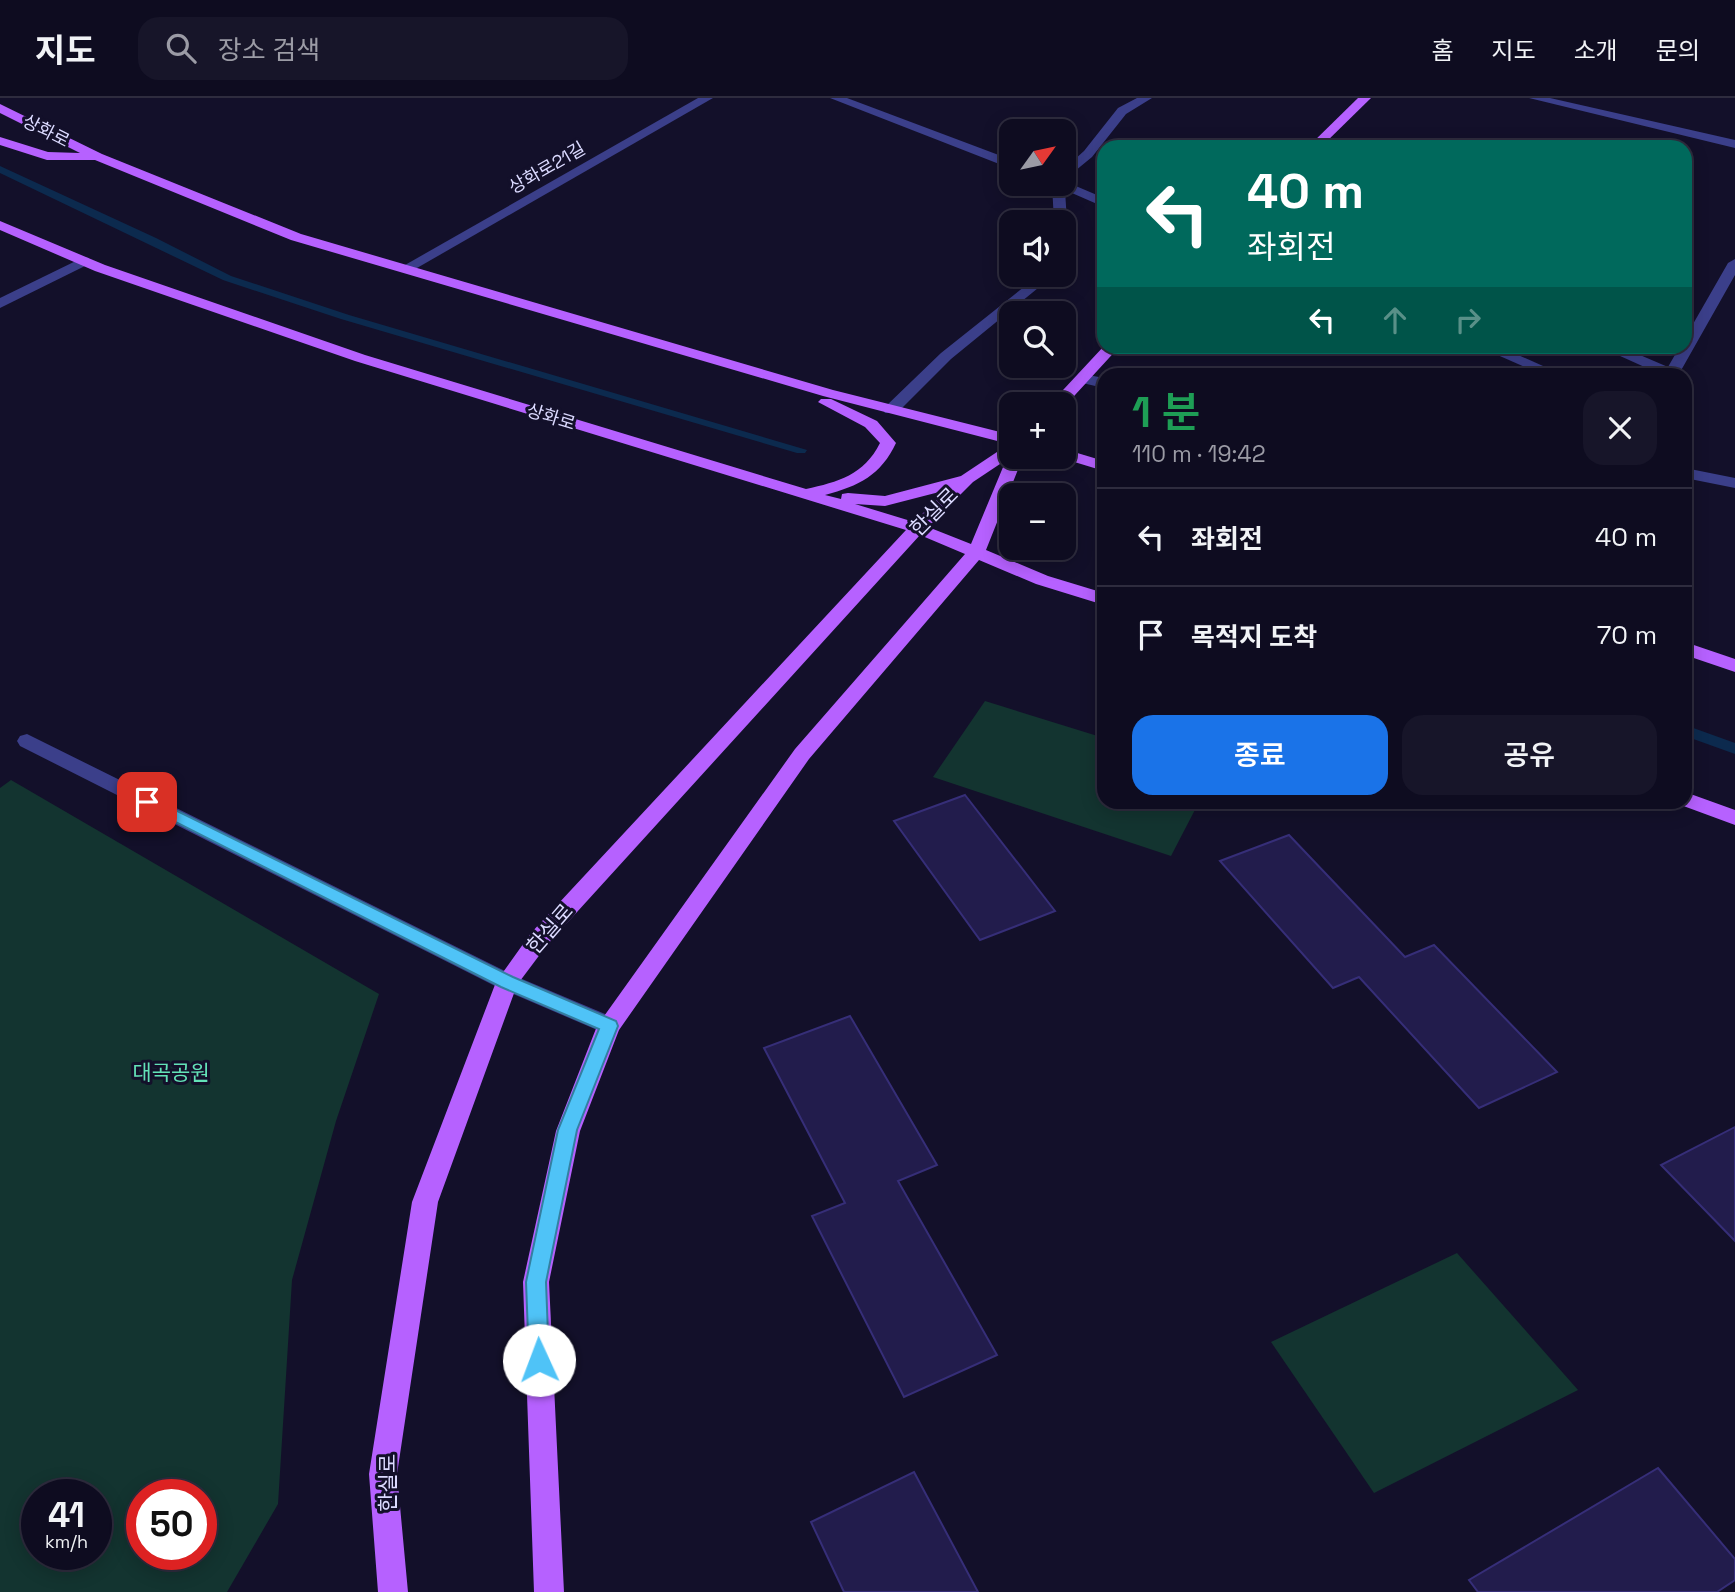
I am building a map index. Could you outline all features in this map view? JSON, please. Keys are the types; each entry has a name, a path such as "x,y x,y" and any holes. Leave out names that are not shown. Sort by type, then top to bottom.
{"main road":[{"path":"1321,140 1365,98"},
{"name":"상화로","path":"0,108 98,157 296,237 891,410 999,437"},
{"path":"0,141 47,156 98,157"},
{"name":"상화로","path":"0,225 84,261 360,358 917,528 1042,580 1097,597"},
{"path":"1070,392 1106,354"},
{"path":"772,376 871,424 888,443 880,462 860,478 804,494"},
{"path":"804,494 885,501 967,479 999,457"},
{"path":"1076,458 1097,464"},
{"path":"549,1592 536,1282 568,1130 609,1026 803,754 976,553 1010,469"},
{"name":"한실로","path":"393,1592 383,1475 425,1202 507,982 539,939 917,528 967,479"},
{"path":"1692,651 1735,666"},
{"path":"1692,802 1735,818"}],"street":[{"name":"상화로21길","path":"405,269 707,98"},
{"path":"836,98 999,159"},
{"path":"1099,140 1122,111 1146,98"},
{"path":"1535,98 1735,144"},
{"path":"1076,165 1097,143"},
{"path":"1076,191 1097,200"},
{"path":"0,304 84,261"},
{"path":"1692,340 1735,263"},
{"path":"891,410 946,356 1032,287"},
{"path":"1504,354 1538,368"},
{"path":"1624,354 1658,368"},
{"path":"1676,368 1683,356 1679,354"},
{"path":"1083,379 1097,382"},
{"path":"1692,474 1735,483"},
{"path":"27,741 507,982 609,1026"}],"green space":[{"path":"985,701 1097,736 1097,809 1195,809 1171,856 933,777"},
{"name":"대곡공원","path":"11,780 379,994 336,1121 292,1280 278,1504 227,1592 0,1592 0,788"},
{"path":"1457,1253 1578,1390 1374,1493 1271,1342"}],"building":[{"path":"965,795 1055,911 980,940 894,821"},
{"path":"1289,835 1405,957 1434,945 1557,1072 1479,1108 1359,977 1333,988 1220,861"},
{"path":"850,1016 937,1165 898,1181 997,1355 904,1397 812,1216 845,1203 764,1048"},
{"path":"1735,1127 1735,1241 1661,1165"},
{"path":"1658,1468 1735,1559 1735,1580 1717,1592 1478,1592 1469,1580"},
{"path":"914,1472 978,1592 844,1592 811,1522"}],"waterway":[{"path":"0,169 227,278 345,317 801,450"},
{"path":"1692,733 1735,749"}],"route":[{"path":"147,802 507,982 609,1026 568,1130 536,1282 539,1360"}]}
